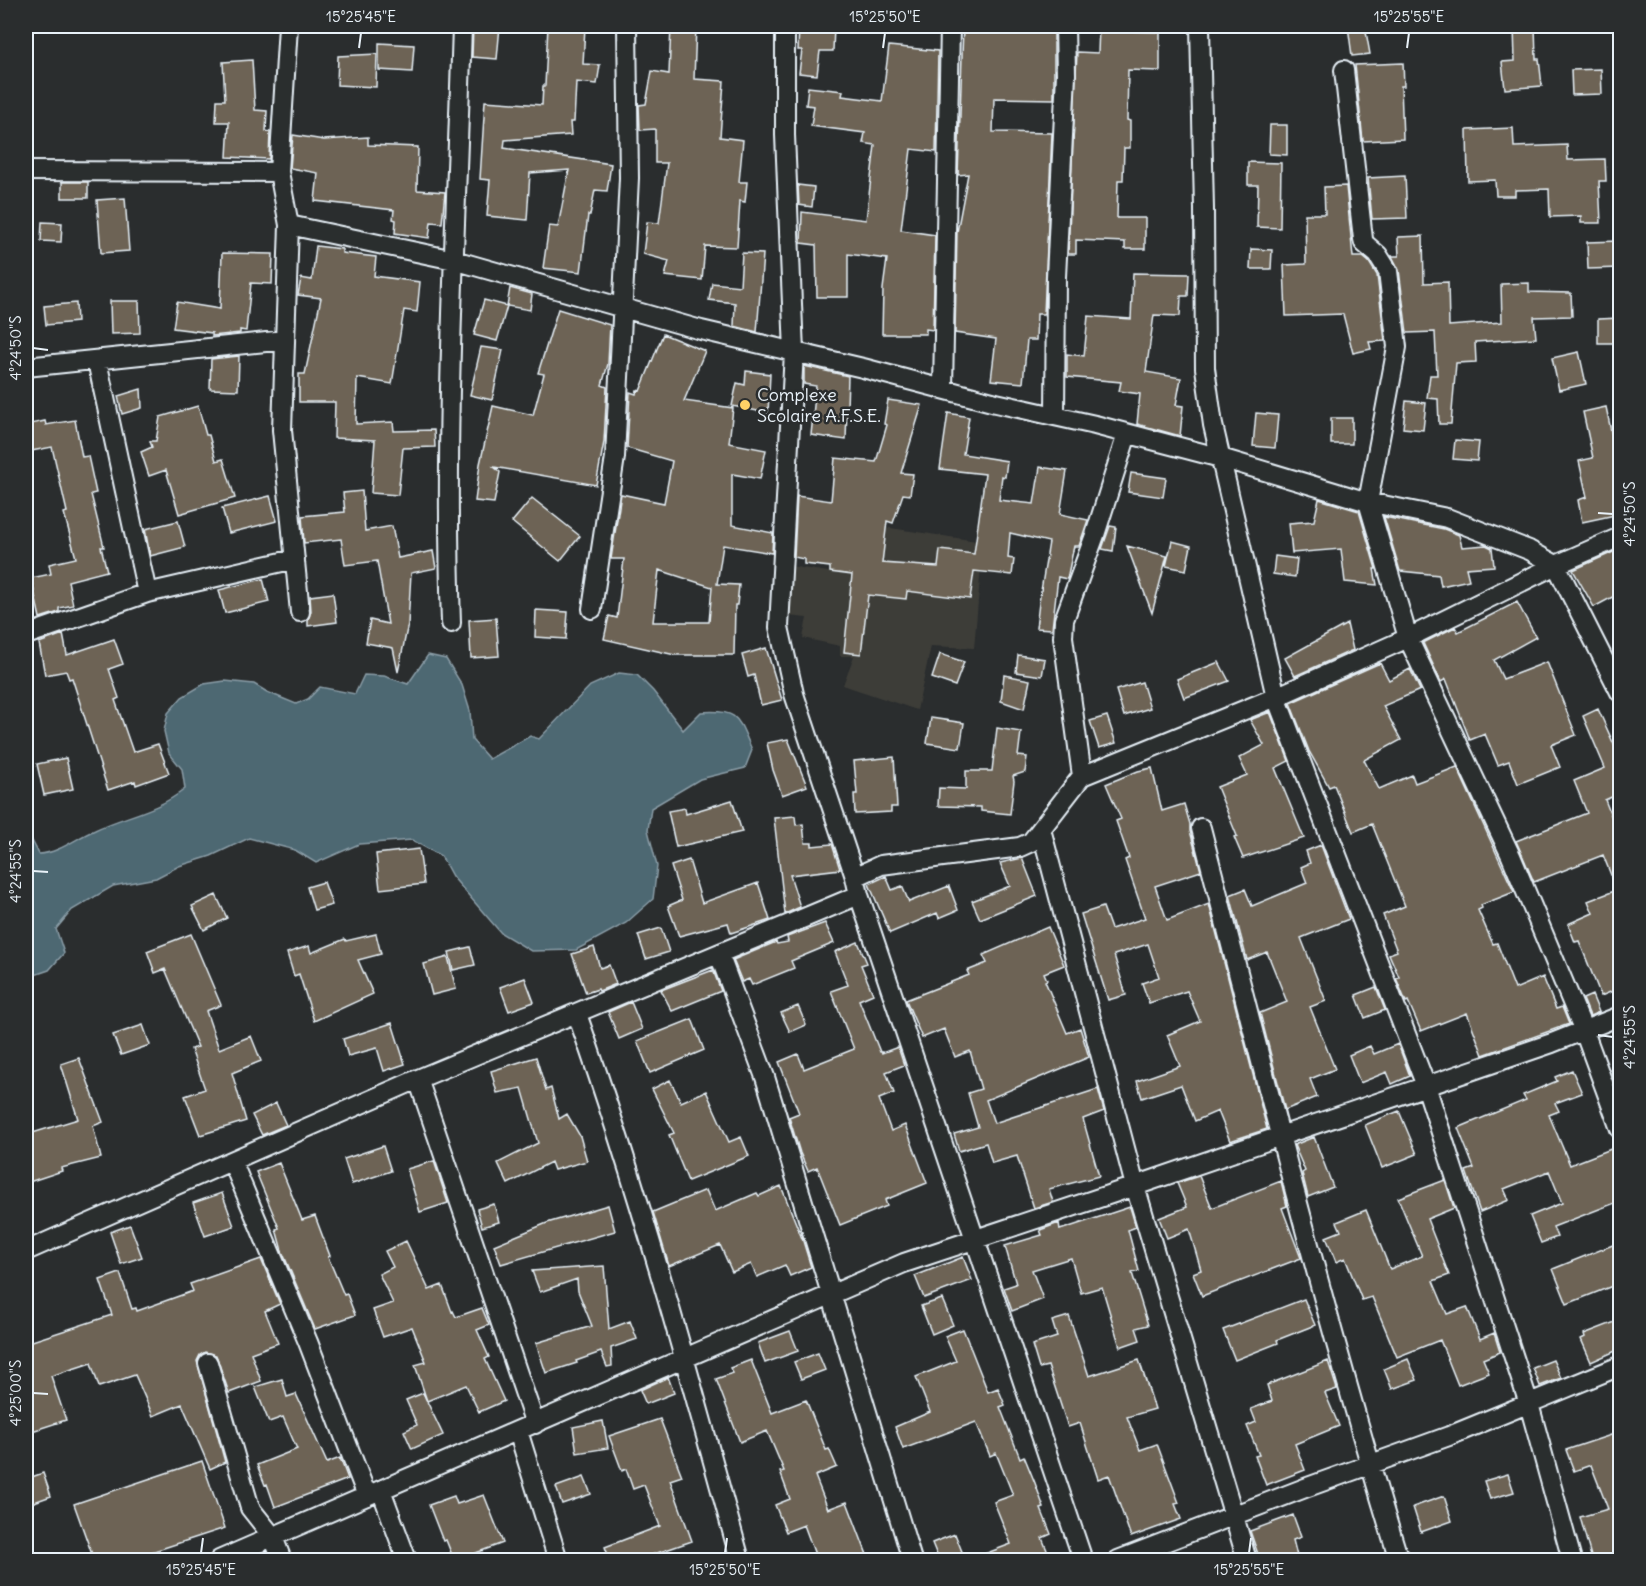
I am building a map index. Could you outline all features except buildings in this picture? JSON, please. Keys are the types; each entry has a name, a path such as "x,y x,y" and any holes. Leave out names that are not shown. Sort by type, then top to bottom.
{"street":[{"path":"288,26 279,172 289,225 282,430 300,612"},
{"path":"451,623 448,440 462,26"},
{"path":"592,609 615,457 629,178 627,26"},
{"path":"785,26 785,135 794,352 779,627 794,694 1083,1560"},
{"path":"943,388 950,26"},
{"path":"1055,416 1056,277 1066,74 1065,26"},
{"path":"1200,26 1204,210 1204,368 1213,425 1276,698 1426,1086 1529,1404 1572,1560"},
{"path":"1344,70 1363,239 1364,243 1378,255 1388,271 1397,347 1368,502 1408,638 1511,856 1584,1031 1620,1130"},
{"path":"26,171 279,172"},
{"path":"289,225 454,260 701,330 1221,458 1368,502 1446,518 1529,550 1556,565 1620,692"},
{"path":"26,367 285,340"},
{"path":"98,361 147,593"},
{"path":"1082,776 1063,637 1064,620 1095,535 1127,434"},
{"path":"26,1251 418,1079 719,954 857,886 881,866 1020,847 1031,842 1082,776 1276,698 1620,537"},
{"path":"26,635 147,593 295,560"},
{"path":"1041,828 1135,1186 1247,1560"},
{"path":"1202,828 1280,1136 1370,1466 1399,1560"},
{"path":"719,954 765,1077 912,1560"},
{"path":"578,1014 620,1138 740,1560"},
{"path":"219,1560 904,1263 1426,1086 1584,1031 1620,1016"},
{"path":"418,1079 526,1428 558,1560"},
{"path":"232,1161 374,1493 407,1560"},
{"path":"208,1363 250,1508 273,1537 282,1560"},
{"path":"1119,1560 1305,1488 1370,1466 1620,1366"}],"shaded area":[{"path":"857,523 983,542 974,648 931,646 917,710 843,685 854,656 840,656 840,646 803,638 807,618 780,615 782,565 848,575"}],"water":[{"path":"428,655 446,659 462,685 470,711 472,740 489,759 530,736 539,739 590,686 619,673 637,675 653,691 683,730 701,712 714,711 730,714 740,723 752,750 745,768 700,779 651,808 648,830 657,866 653,899 626,923 576,950 531,951 501,933 452,876 441,856 412,840 359,844 316,863 295,850 249,838 211,856 179,866 156,878 113,886 72,910 56,929 64,953 49,970 26,978 26,829 39,854 46,853 88,833 163,803 185,789 182,769 169,753 164,731 168,713 182,697 204,684 225,681 254,684 296,704 308,699 320,687 355,694 364,675 384,676 408,684"}],"place":[{"name":"Complexe Scolaire A.F.S.E.","path":"745,405"}]}
